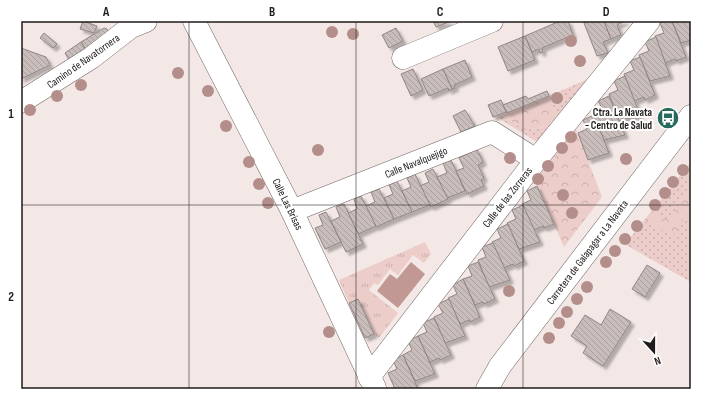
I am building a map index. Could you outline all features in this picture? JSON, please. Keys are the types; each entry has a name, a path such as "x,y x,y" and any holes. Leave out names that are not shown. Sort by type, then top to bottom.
{"street":[{"name":"Calle Las Brisas","path":"194,21 292,212 372,383"},
{"path":"403,58 492,21"},
{"name":"Calle de las Zorreras","path":"372,383 536,160 649,21"},
{"name":"Camino de Navatornera","path":"21,102 91,58 130,23"},
{"name":"Carretera de Galapagar a La Navata","path":"486,389 500,366 691,116"},
{"name":"Calle Navalquejigo","path":"292,212 492,132 536,160"}],"green space":[{"path":"590,78 537,142 497,117 502,115 524,130 547,127 557,115 549,96"},
{"path":"549,96 557,115 547,127 524,130 502,115"},
{"path":"576,129 602,197 564,247 535,181"},
{"path":"691,162 691,282 625,244"},
{"path":"691,162 691,190 687,189 670,221 652,212"},
{"path":"689,210 691,211 691,282 625,244 645,221 673,236"},
{"path":"425,242 431,254 424,263 413,255 398,275 390,269 378,285 374,283 369,290 398,313 379,338 374,334 358,299 349,303 339,280"}],"shaded area":[{"path":"411,262 425,274 398,308 377,291 390,274 397,279"}],"building":[{"path":"83,21 97,26 94,33 80,29"},
{"path":"433,21 448,21 449,22 436,27"},
{"path":"560,21 568,21 573,35 542,48 543,52 540,53 539,49 532,52 525,36"},
{"path":"588,21 604,21 611,39 603,42 608,53 597,56 584,23"},
{"path":"604,21 625,21 617,25 621,35 611,39"},
{"path":"672,21 686,57 665,63 655,36 664,33 660,23"},
{"path":"672,21 691,21 691,40 681,43"},
{"path":"104,28 107,29 110,34 86,50 81,42"},
{"path":"396,28 403,41 389,48 382,35"},
{"path":"44,33 57,44 53,48 40,38"},
{"path":"525,36 535,60 508,71 498,47"},
{"path":"656,37 670,76 650,81 639,55 649,51 645,42"},
{"path":"81,42 86,50 69,60 65,53"},
{"path":"21,48 46,57 50,65 21,79"},
{"path":"640,57 655,95 645,100 644,97 634,101 624,74 634,70 630,61"},
{"path":"465,60 472,77 454,85 455,88 452,89 443,69"},
{"path":"413,69 423,90 411,96 401,74"},
{"path":"443,69 452,89 449,91 448,88 429,96 421,79"},
{"path":"625,76 640,115 619,121 609,94 618,90 614,81"},
{"path":"547,91 549,96 507,113 503,105 526,96 528,99"},
{"path":"609,96 625,135 604,140 593,114 603,110 598,101"},
{"path":"501,100 506,112 493,117 488,105"},
{"path":"465,110 475,126 461,132 453,116"},
{"path":"594,115 609,153 588,160 578,133 587,129 583,120"},
{"path":"477,149 483,162 478,165 484,178 481,180 484,186 467,194 456,171 464,168 459,158"},
{"path":"451,160 465,191 447,198 437,177 447,173 443,163"},
{"path":"433,169 448,199 431,207 420,186 429,182 425,173"},
{"path":"415,174 430,205 412,212 402,191 411,187 407,178"},
{"path":"397,181 412,212 394,219 384,198 393,194 389,185"},
{"path":"537,186 554,224 544,228 543,226 534,230 522,204 531,200 527,191"},
{"path":"379,189 394,219 376,227 366,206 375,202 371,192"},
{"path":"361,196 376,226 358,234 348,213 357,209 354,199"},
{"path":"344,204 363,244 346,252 331,221 340,217 336,207"},
{"path":"523,205 540,242 519,249 507,223 516,219 512,210"},
{"path":"326,212 341,242 325,249 315,228 323,225 319,215"},
{"path":"508,224 524,261 514,266 513,264 504,268 492,242 501,238 497,229"},
{"path":"493,243 510,280 489,287 478,260 486,257 482,247"},
{"path":"478,262 495,299 484,304 483,302 475,305 463,279 472,276 468,266"},
{"path":"647,265 660,273 645,297 632,289"},
{"path":"463,279 480,317 470,322 469,320 460,324 448,298 457,294 453,285"},
{"path":"358,299 374,334 365,338 349,303"},
{"path":"449,299 465,336 445,343 434,317 443,313 438,304"},
{"path":"610,309 631,322 603,366 583,353 587,346 571,336 585,315 601,325"},
{"path":"434,318 451,355 440,360 439,358 430,362 418,336 427,332 423,323"},
{"path":"418,336 435,374 415,381 403,355 412,350 408,341"},
{"path":"403,355 418,389 395,389 388,373 397,369 393,360"}],"place":[{"name":"Ctra. La Navata - Centro de Salud","path":"668,118"}]}
